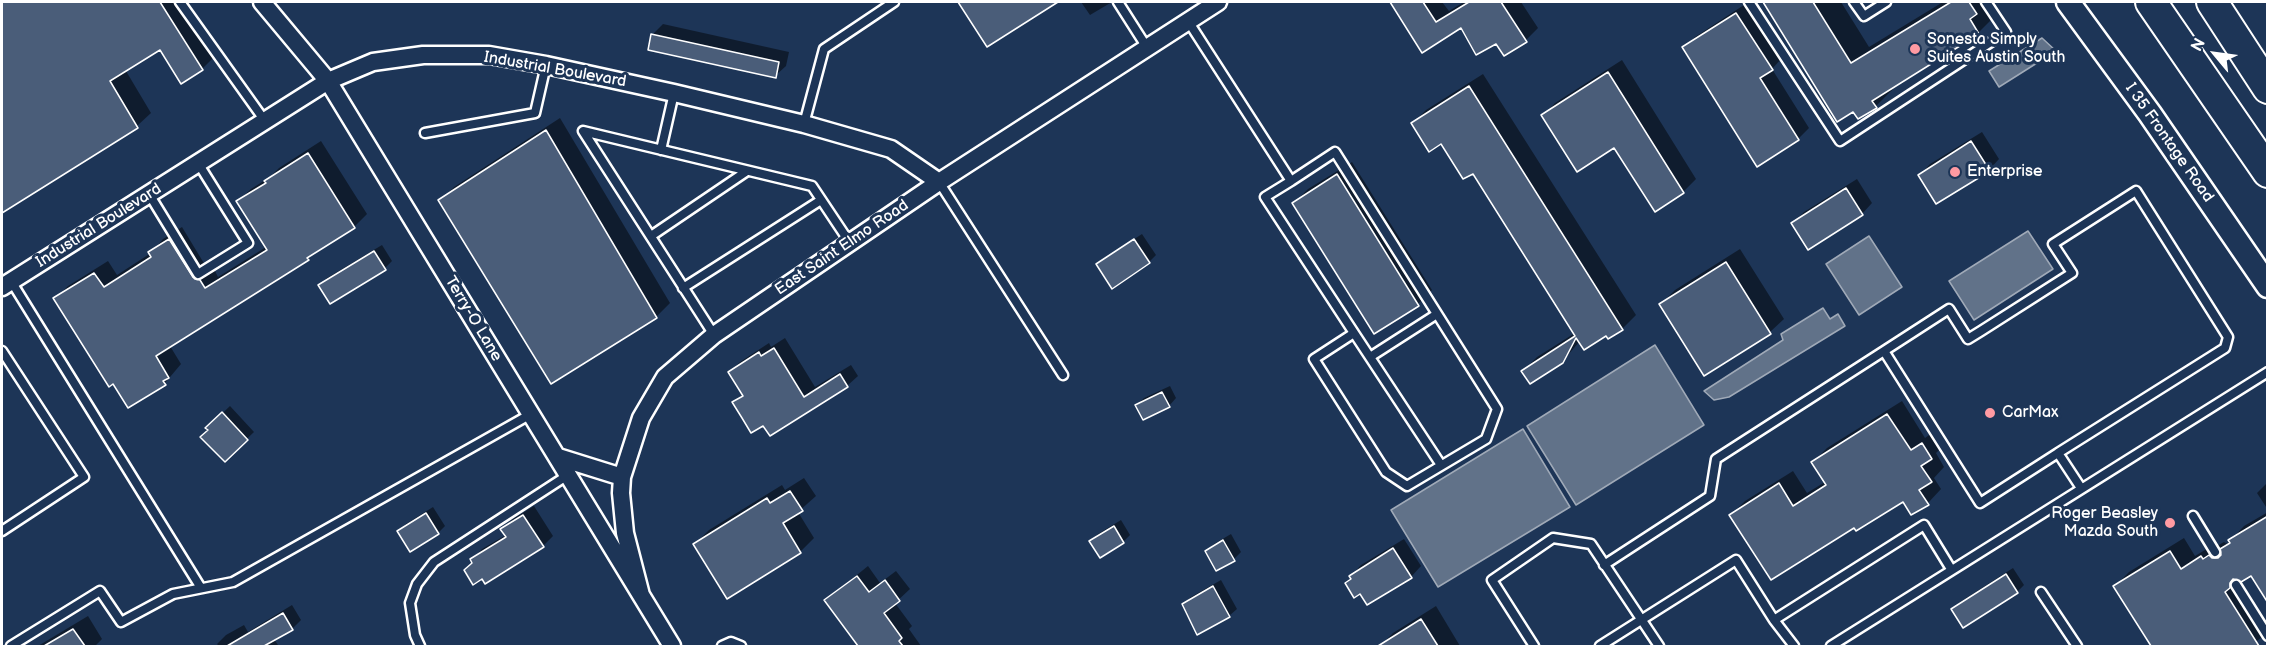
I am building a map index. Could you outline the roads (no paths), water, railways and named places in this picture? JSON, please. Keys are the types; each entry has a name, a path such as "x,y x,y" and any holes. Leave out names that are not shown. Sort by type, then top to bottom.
{"highway":[{"path":"2151,2 2268,172"},
{"path":"2212,2 2268,87"}],"main road":[{"name":"I 35 Frontage Road","path":"2068,2 2150,114 2268,286"}],"street":[{"name":"Terry-O Lane","path":"262,2 328,81 672,646"},
{"name":"East Saint Elmo Road","path":"641,595 625,533 621,494 622,477 641,418 665,377 714,335 939,182 1146,46 1218,2"},
{"name":"Industrial Boulevard","path":"6,284 328,81 373,62 423,55 489,55 546,65 804,124 891,149 939,182"},
{"path":"558,457 622,477"}],"lane":[{"path":"180,2 265,121"},
{"path":"804,124 824,49 894,2"},
{"path":"1118,2 1146,46"},
{"path":"1749,2 1840,141 2006,32 1986,2"},
{"path":"1854,2 1864,16 1886,2"},
{"path":"1188,20 1291,181"},
{"path":"425,133 535,113 546,65"},
{"path":"661,150 674,93"},
{"path":"714,335 583,131 812,186 850,244"},
{"path":"1354,333 1314,359 1386,472 1407,486 1486,439 1497,409 1335,152 1265,197 1441,465"},
{"path":"149,194 198,274 248,243 198,163"},
{"path":"651,236 747,171"},
{"path":"939,182 1063,375"},
{"path":"1604,565 1710,496 1716,459 1949,309 1968,339 2072,273 2053,244 2136,191 2228,337 2226,348 1980,503 1884,351"},
{"path":"683,288 821,200"},
{"path":"6,284 201,588"},
{"path":"1370,357 1437,314"},
{"path":"2,351 84,477 2,531"},
{"path":"1831,646 2268,372"},
{"path":"11,646 100,591 121,622 173,594 234,582 531,414"},
{"path":"2058,453 2081,488"},
{"path":"420,646 415,635 410,603 417,584 434,562 568,475"},
{"path":"2193,516 2215,552"},
{"path":"1774,620 1924,525 1951,569"},
{"path":"1534,646 1492,580 1553,538 1591,544 1659,646"},
{"path":"1600,646 1736,560 1774,620 1794,646"},
{"path":"2236,585 2268,636"},
{"path":"2041,592 2078,646"},
{"path":"722,646 731,642 741,646"}],"water":[{"path":"2042,38 2056,51 1999,87 1989,71"},
{"path":"2028,231 2053,269 1974,320 1949,281"},
{"path":"1869,236 1902,287 1859,315 1826,264"},
{"path":"1823,308 1830,319 1838,314 1845,326 1729,397 1714,400 1704,391 1783,340 1781,334"},
{"path":"1655,345 1704,425 1576,505 1527,426"},
{"path":"1523,429 1570,507 1438,587 1391,510"}],"place":[{"name":"Sonesta Simply Suites Austin South","path":"1915,49"},
{"name":"Enterprise","path":"1955,172"},
{"name":"CarMax","path":"1990,413"},
{"name":"Roger Beasley Mazda South","path":"2170,523"}]}
